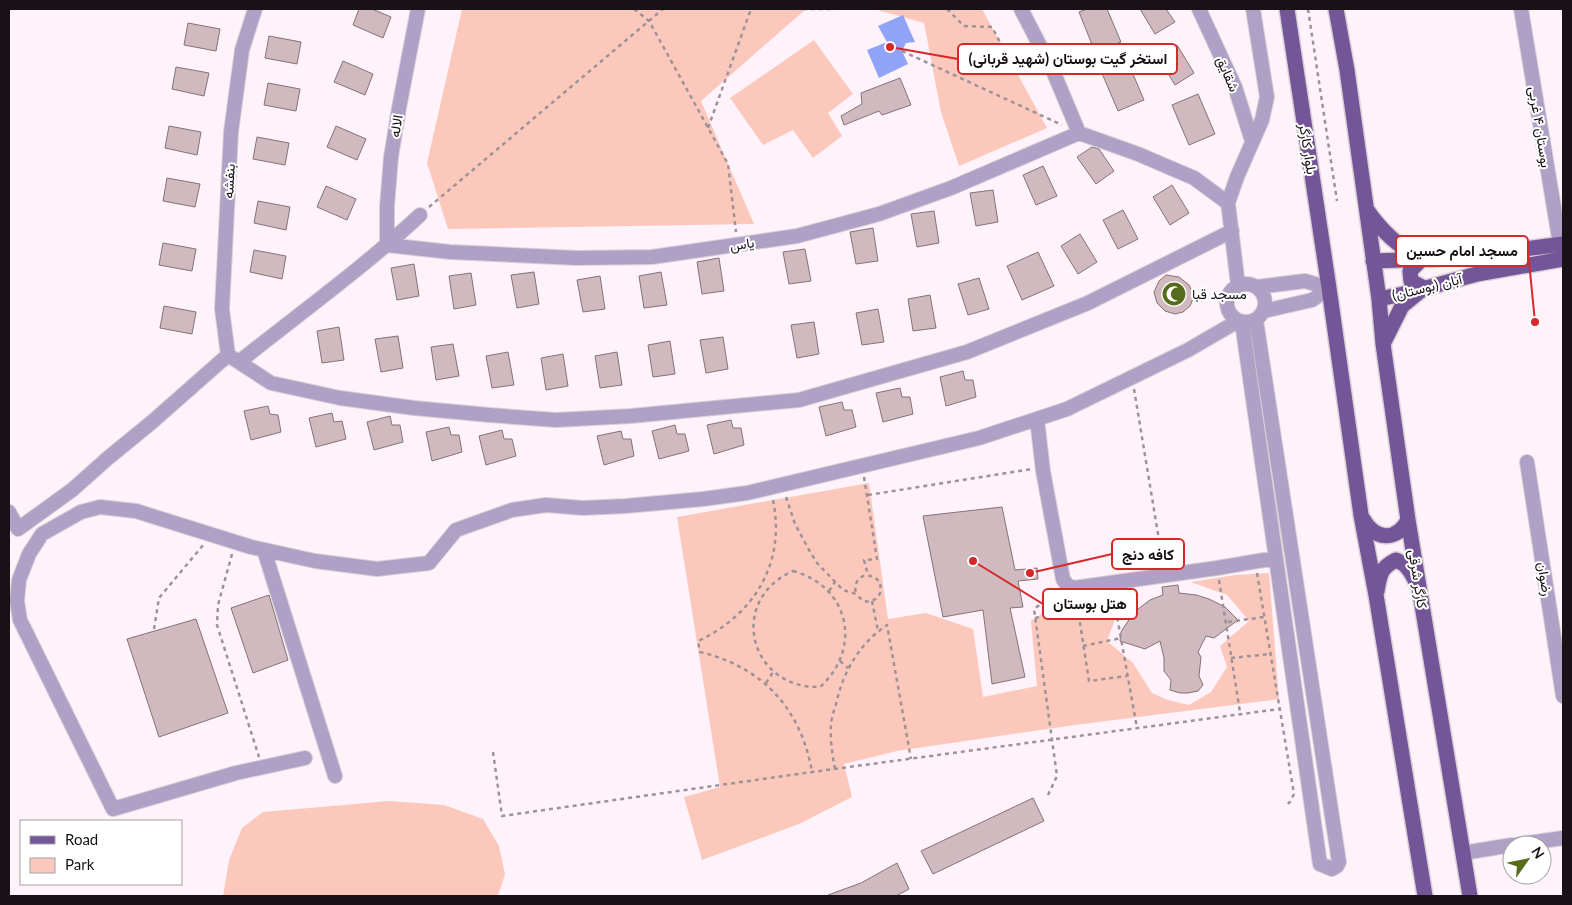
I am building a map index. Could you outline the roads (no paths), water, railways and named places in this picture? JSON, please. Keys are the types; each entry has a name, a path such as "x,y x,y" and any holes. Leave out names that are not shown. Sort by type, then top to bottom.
{"main road":[{"name":"بلوار کارگر","path":"1287,9 1329,288"},
{"path":"1336,9 1347,70 1373,262"},
{"path":"1365,207 1376,224 1388,236 1403,249 1421,260 1410,271 1411,281 1424,288 1402,306 1383,344"},
{"name":"آبان (بوستان)","path":"1373,262 1485,254 1561,244"},
{"name":"آبان (بوستان)","path":"1379,299 1477,274 1563,260"},
{"name":"کارگر شرقی","path":"1373,262 1408,520 1470,896"},
{"path":"1329,288 1361,515 1376,595 1425,896"},
{"path":"1361,515 1368,527 1376,534 1386,536 1403,528 1408,520"},
{"path":"1376,595 1380,574 1387,565 1396,560 1402,562 1411,572 1419,588"}],"street":[{"name":"بنفشه","path":"233,359 222,309 231,132 242,50 255,9"},
{"name":"الاله","path":"387,245 387,207 391,157 418,9"},
{"path":"1021,9 1053,71 1079,133 1138,154 1194,178 1228,203"},
{"name":"شقایق","path":"1199,9 1235,87 1252,141"},
{"path":"1238,286 1228,203 1262,120 1267,97 1253,9"},
{"name":"بوستان ۴ غربی","path":"1521,9 1561,244"},
{"name":"یاس","path":"387,245 450,252 577,258 652,256 797,236 878,214 951,188 1079,133"},
{"path":"9,512 18,529 72,490 152,422 233,359 387,245 420,215"},
{"path":"233,359 271,383 323,394 414,408 556,420 631,416 799,400 967,352 1088,303 1232,231"},
{"path":"1250,318 1229,312 1227,300 1229,294 1238,286 1244,284 1257,287 1305,281 1329,288"},
{"path":"1250,318 1265,304 1262,292 1257,287"},
{"path":"305,758 236,773 112,809 20,620 17,601 19,580 29,554 42,534 81,512 100,508 136,511 236,543 315,561 377,569 429,563 456,530 512,510 546,505 583,508 664,504 747,493 979,438 1067,409 1250,318 1312,300 1329,288"},
{"path":"1250,318 1339,862 1332,869 1320,864 1276,558 1250,318"},
{"path":"1037,419 1043,467 1063,579 1067,584 1074,588 1276,558"},
{"name":"رضوان","path":"1527,462 1556,604 1563,696"},
{"path":"264,550 335,776"},
{"path":"1463,853 1502,847"}],"water":[{"path":"903,15 915,42 906,43 902,51 908,64 879,78 867,50 887,42 878,26"}],"place":[{"name":"استخر گیت بوستان (شهید قربانی)","path":"890,47"},
{"name":"مسجد قبا","path":"1174,294"},
{"name":"مسجد امام حسین","path":"1535,322"},
{"name":"هتل بوستان","path":"973,561"},
{"name":"کافه دنج","path":"1030,573"}]}
